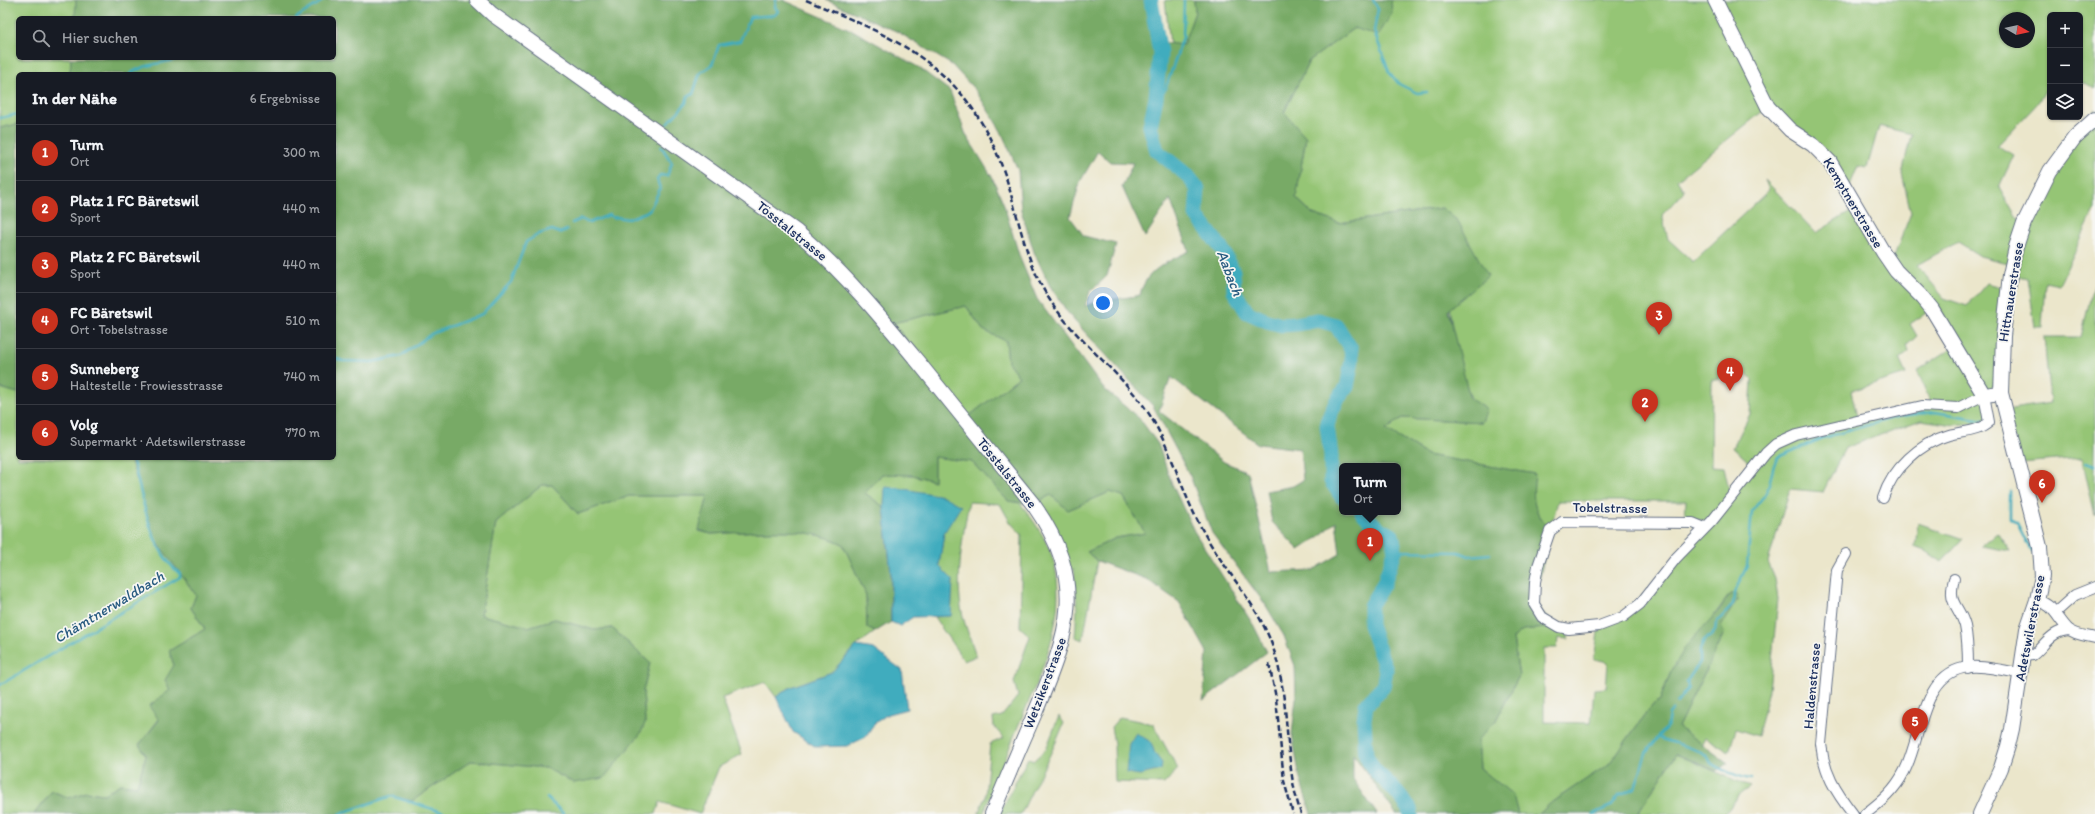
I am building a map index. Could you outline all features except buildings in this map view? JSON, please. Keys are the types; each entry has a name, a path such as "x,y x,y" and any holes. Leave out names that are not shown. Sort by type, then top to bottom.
{"street":[{"name":"Tösstalstrasse","path":"477,0 492,14 797,232 826,258 856,287 884,320 1028,498 1048,526"},
{"name":"Kemptnerstrasse","path":"1715,0 1768,107 1790,130 1813,145 1830,162 1883,252 1896,270 1932,309 1984,395"},
{"name":"Hittnauerstrasse","path":"2001,393 2003,336 2011,270 2020,235 2050,170 2075,137 2095,119"},
{"path":"1883,498 1895,473 1909,458 1942,437 1978,429 1989,422 1984,395 2001,393"},
{"name":"Adetswilerstrasse","path":"1980,814 2001,768 2008,746 2029,623 2037,600 2042,576 2040,547 2001,393"},
{"name":"Tobelstrasse","path":"1705,528 1693,523 1562,522 1550,531 1537,571 1534,604 1542,616 1558,627 1585,628 1599,626 1623,617 1640,604 1676,558 1705,528 1766,453 1776,444 1785,439 1922,406 1958,408 1984,395"},
{"name":"Wetzikerstrasse","path":"992,814 1047,685 1064,637 1068,615 1068,596 1058,547 1048,526"},
{"name":"Haldenstrasse","path":"1846,554 1838,570 1821,744 1823,758 1830,782 1853,814"},
{"path":"1954,579 1950,592 1965,628 1968,668"},
{"path":"2056,612 2075,595 2095,587"},
{"path":"2037,600 2046,603 2056,612 2069,630"},
{"path":"2023,656 2033,655 2054,634 2061,630 2069,630 2083,636 2095,638"},
{"path":"1865,814 1880,803 1897,785 1904,772 1928,702 1937,685 1953,672 1968,668 2020,674"}],"green space":[{"path":"0,0 76,0 75,16 16,16 16,60 71,60 70,72 16,72 16,124 0,128"},
{"path":"76,0 783,0 854,31 918,67 950,91 966,135 992,177 1003,202 1020,258 1037,299 1103,388 1140,419 1158,444 1172,484 1194,531 1254,626 1267,652 1203,701 1207,652 1179,602 1146,579 1097,561 1087,552 1116,538 1145,533 1123,496 1110,492 1068,510 1051,495 1033,504 1008,501 972,462 934,457 934,481 913,475 882,474 865,493 884,507 891,573 891,622 875,632 867,628 866,595 843,544 811,534 795,532 762,531 711,534 699,530 708,496 629,496 578,514 552,485 542,485 496,523 481,615 528,627 555,619 594,630 612,628 650,663 643,691 645,723 641,733 604,778 574,783 546,768 471,761 412,801 391,796 339,814 34,814 52,791 69,798 86,792 104,794 120,784 137,786 146,755 139,745 159,720 149,706 170,690 165,680 174,665 169,651 205,629 191,608 196,595 155,539 131,460 336,460 336,72 70,72 71,60 336,60 336,16 75,16","holes":["966,306 983,330 1006,341 1008,362 1019,377 969,416 893,323"]},
{"path":"826,0 1150,0 1159,42 1183,45 1195,12 1194,0 1391,0 1392,13 1378,36 1354,28 1309,61 1284,112 1306,137 1296,198 1313,214 1339,223 1442,208 1458,221 1488,276 1448,310 1470,399 1487,409 1482,422 1402,418 1386,430 1427,455 1535,474 1535,504 1540,516 1550,531 1534,604 1558,627 1523,630 1513,638 1519,676 1495,722 1478,739 1480,768 1513,795 1518,814 1396,814 1353,754 1353,779 1377,814 1311,814 1300,779 1292,734 1296,698 1295,666 1284,636 1265,604 1212,533 1190,476 1153,406 1070,316 1050,286 1034,252 1021,210 1018,170 1001,131 976,91 952,65 898,32","holes":["1098,151 1110,162 1133,163 1122,187 1145,237 1170,199 1189,251 1159,267 1147,279 1140,295 1106,300 1085,306 1090,292 1107,276 1116,244 1084,236 1070,217 1080,182","1171,377 1258,444 1300,449 1303,480 1293,486 1266,491 1272,522 1299,550 1319,537 1336,521 1340,554 1313,570 1271,572 1248,472 1224,462 1159,411"]},
{"path":"1165,0 1194,0 1195,12 1183,45 1170,44"},
{"path":"1391,0 2095,0 2095,88 2083,83 2083,12 2047,12 2047,88 2037,104 1997,146 2014,155 1999,187 2016,216 2024,222 2095,109 2095,209 2059,285 2045,282 2042,327 2035,327 2028,279 2010,275 2012,264 1980,256 1958,242 1917,265 1944,298 1967,306 1987,283 2009,289 2001,393 1985,395 1989,422 1954,425 1921,420 1845,448 1823,492 1790,489 1768,562 1775,579 1778,599 1769,690 1758,736 1736,729 1729,752 1705,737 1701,745 1678,727 1724,633 1720,626 1737,600 1730,594 1670,674 1660,700 1650,708 1609,764 1552,802 1539,814 1518,814 1512,795 1480,768 1478,739 1495,722 1519,676 1513,638 1523,630 1558,627 1569,629 1568,639 1558,638 1557,648 1544,648 1544,722 1591,723 1594,689 1606,688 1608,662 1594,659 1599,626 1623,617 1712,521 1685,519 1686,501 1558,501 1550,531 1536,510 1534,504 1534,474 1427,455 1386,430 1402,418 1482,422 1462,372 1455,345 1447,290 1442,208 1339,223 1313,214 1296,198 1306,137 1284,113 1309,61 1354,28 1392,13","holes":["1768,107 1830,162 1847,193 1858,166 1867,168 1879,126 1911,134 1902,174 1911,213 1891,264 1852,211 1816,233 1765,180 1769,190 1693,262 1668,239 1662,215 1684,191 1677,180","1932,309 1955,346 1917,371 1932,406 1858,421 1851,391 1906,374 1899,359 1908,352 1906,346 1917,336 1910,324","1735,363 1752,380 1750,414 1733,448 1755,467 1731,498 1724,467 1711,466 1712,379 1719,379 1719,364"]},
{"path":"16,124 16,392 0,388 0,128"},
{"path":"2095,278 2095,515 2082,458 2020,463 2005,410 2050,403 2044,337 2081,337"},
{"path":"966,306 983,330 1006,341 1008,362 1019,377 969,416 893,323"},
{"path":"0,388 16,392 16,460 131,460 155,539 196,595 191,608 205,629 169,651 174,665 170,690 159,719 139,745 146,755 137,786 120,784 104,794 86,792 69,798 52,791 34,814 0,814"},
{"path":"934,457 972,462 1008,501 1020,503 1031,517 1049,549 1055,566 1058,587 1054,627 1043,667 983,814 978,814 985,797 990,744 1004,738 994,727 993,718 1002,716 1018,696 1014,682 1030,636 1020,627 1022,535 1010,522 1000,504 969,502 962,543 959,587 963,618 976,656 964,661 934,617 951,616 953,580 939,566 944,533 885,487 884,507 865,493 882,474 913,475 934,481"},
{"path":"542,485 552,485 578,514 629,496 708,496 699,531 711,534 762,531 795,532 827,538 843,544 866,595 867,628 875,632 856,646 832,672 791,687 776,697 765,682 722,698 742,754 719,767 700,814 660,802 656,814 339,814 391,796 412,801 471,761 546,768 574,783 645,723 643,691 650,663 612,628 594,630 555,619 528,627 481,615 496,523"},
{"path":"1110,492 1123,496 1146,533 1116,538 1087,552 1097,561 1083,640 1075,637 1077,608 1074,569 1065,574 1033,504 1051,495 1068,510"},
{"path":"1918,523 1963,539 1942,562 1926,551 1915,547"},
{"path":"1997,533 2010,551 1981,546"},
{"path":"1734,593 1738,596 1737,600 1721,626 1724,633 1678,727 1728,763 1716,771 1676,754 1637,814 1539,814 1552,802 1609,764 1650,708 1660,700 1670,674 1686,646 1719,610 1730,594"},
{"path":"1059,716 1064,723 1021,814 999,814 1028,758 1033,761 1046,749"},
{"path":"1120,717 1153,724 1178,769 1164,784 1115,782 1114,744 1111,727"},
{"path":"1676,754 1750,787 1740,794 1725,814 1637,814"}],"water":[{"path":"885,487 943,496 961,506 944,533 939,566 953,580 951,616 913,617 900,626 891,622 891,573 884,507"},
{"path":"856,646 874,649 902,670 907,709 888,714 875,723 866,737 847,746 816,747 793,732 776,697 791,687 832,672"},
{"path":"1136,733 1151,742 1155,754 1162,763 1161,770 1140,775 1126,773 1129,744"}],"waterway":[{"path":"299,16 324,0"},
{"name":"Chämtnerwaldbach","path":"667,124 686,103 688,96 693,94 700,73 712,65 719,45 740,41 750,17 775,15 778,11 775,7 776,0"},
{"name":"Aabach","path":"1151,0 1160,53 1156,98 1150,126 1157,151 1187,175 1198,189 1196,215 1222,249 1233,271 1234,291 1247,312 1267,321 1282,325 1318,320 1336,325 1351,349 1352,360 1347,387 1337,400 1327,426 1331,455 1331,481 1339,493"},
{"path":"1156,98 1165,90 1183,37 1184,0"},
{"path":"1373,0 1378,9 1374,31 1389,72 1399,84 1417,93 1427,92"},
{"path":"133,72 147,66 173,60"},
{"path":"0,118 16,114"},
{"name":"Chämtnerwaldbach","path":"572,223 581,219 589,223 609,215 613,218 628,219 650,209 660,189 657,179 660,175 667,176 672,163 661,146"},
{"name":"Chämtnerwaldbach","path":"336,359 343,361 372,362 401,356 431,334 482,314 511,282 526,242 539,234 552,230 560,233 567,230"},
{"path":"1677,703 1688,688 1687,681 1700,662 1700,649 1704,640 1711,636 1715,631 1716,623 1733,605 1734,593 1747,566 1752,511 1767,492 1774,465 1778,457 1823,438 1900,416 1935,412 1983,420"},
{"name":"Chämtnerwaldbach","path":"0,685 180,577 180,574 169,563 154,536 148,520 133,460"},
{"path":"2086,462 2095,465"},
{"path":"2010,491 2010,519 2018,523 2033,553"},
{"name":"Aabach","path":"1365,515 1377,527 1392,535 1395,551 1384,583 1370,606 1370,625 1386,670 1383,687 1366,705 1364,720 1366,755 1374,770 1393,788 1410,809 1411,814"},
{"path":"1395,551 1459,552 1469,556 1490,554"},
{"path":"1593,814 1611,806 1619,795 1635,788 1646,753 1661,733 1667,728 1669,714 1672,710"},
{"path":"1659,738 1702,752 1707,756 1711,763 1719,768 1751,779"},
{"path":"339,814 391,796 449,814"},
{"path":"547,798 564,814"}],"railway":[{"path":"806,0 886,36 923,59 956,88 981,121 1004,171 1028,253 1038,279 1045,292 1067,323 1119,377 1143,405 1153,420 1203,531 1220,559 1257,613 1271,642 1278,663 1282,685 1291,771 1301,814"},
{"path":"1269,663 1276,698 1284,781 1293,814"}],"place":[{"name":"Platz 2 FC Bäretswil","path":"1659,335"},
{"name":"FC Bäretswil","path":"1730,391"},
{"name":"Platz 1 FC Bäretswil","path":"1645,422"},
{"name":"Volg","path":"2042,503"},
{"name":"Turm","path":"1370,561"},
{"name":"Sunneberg","path":"1915,741"}]}
